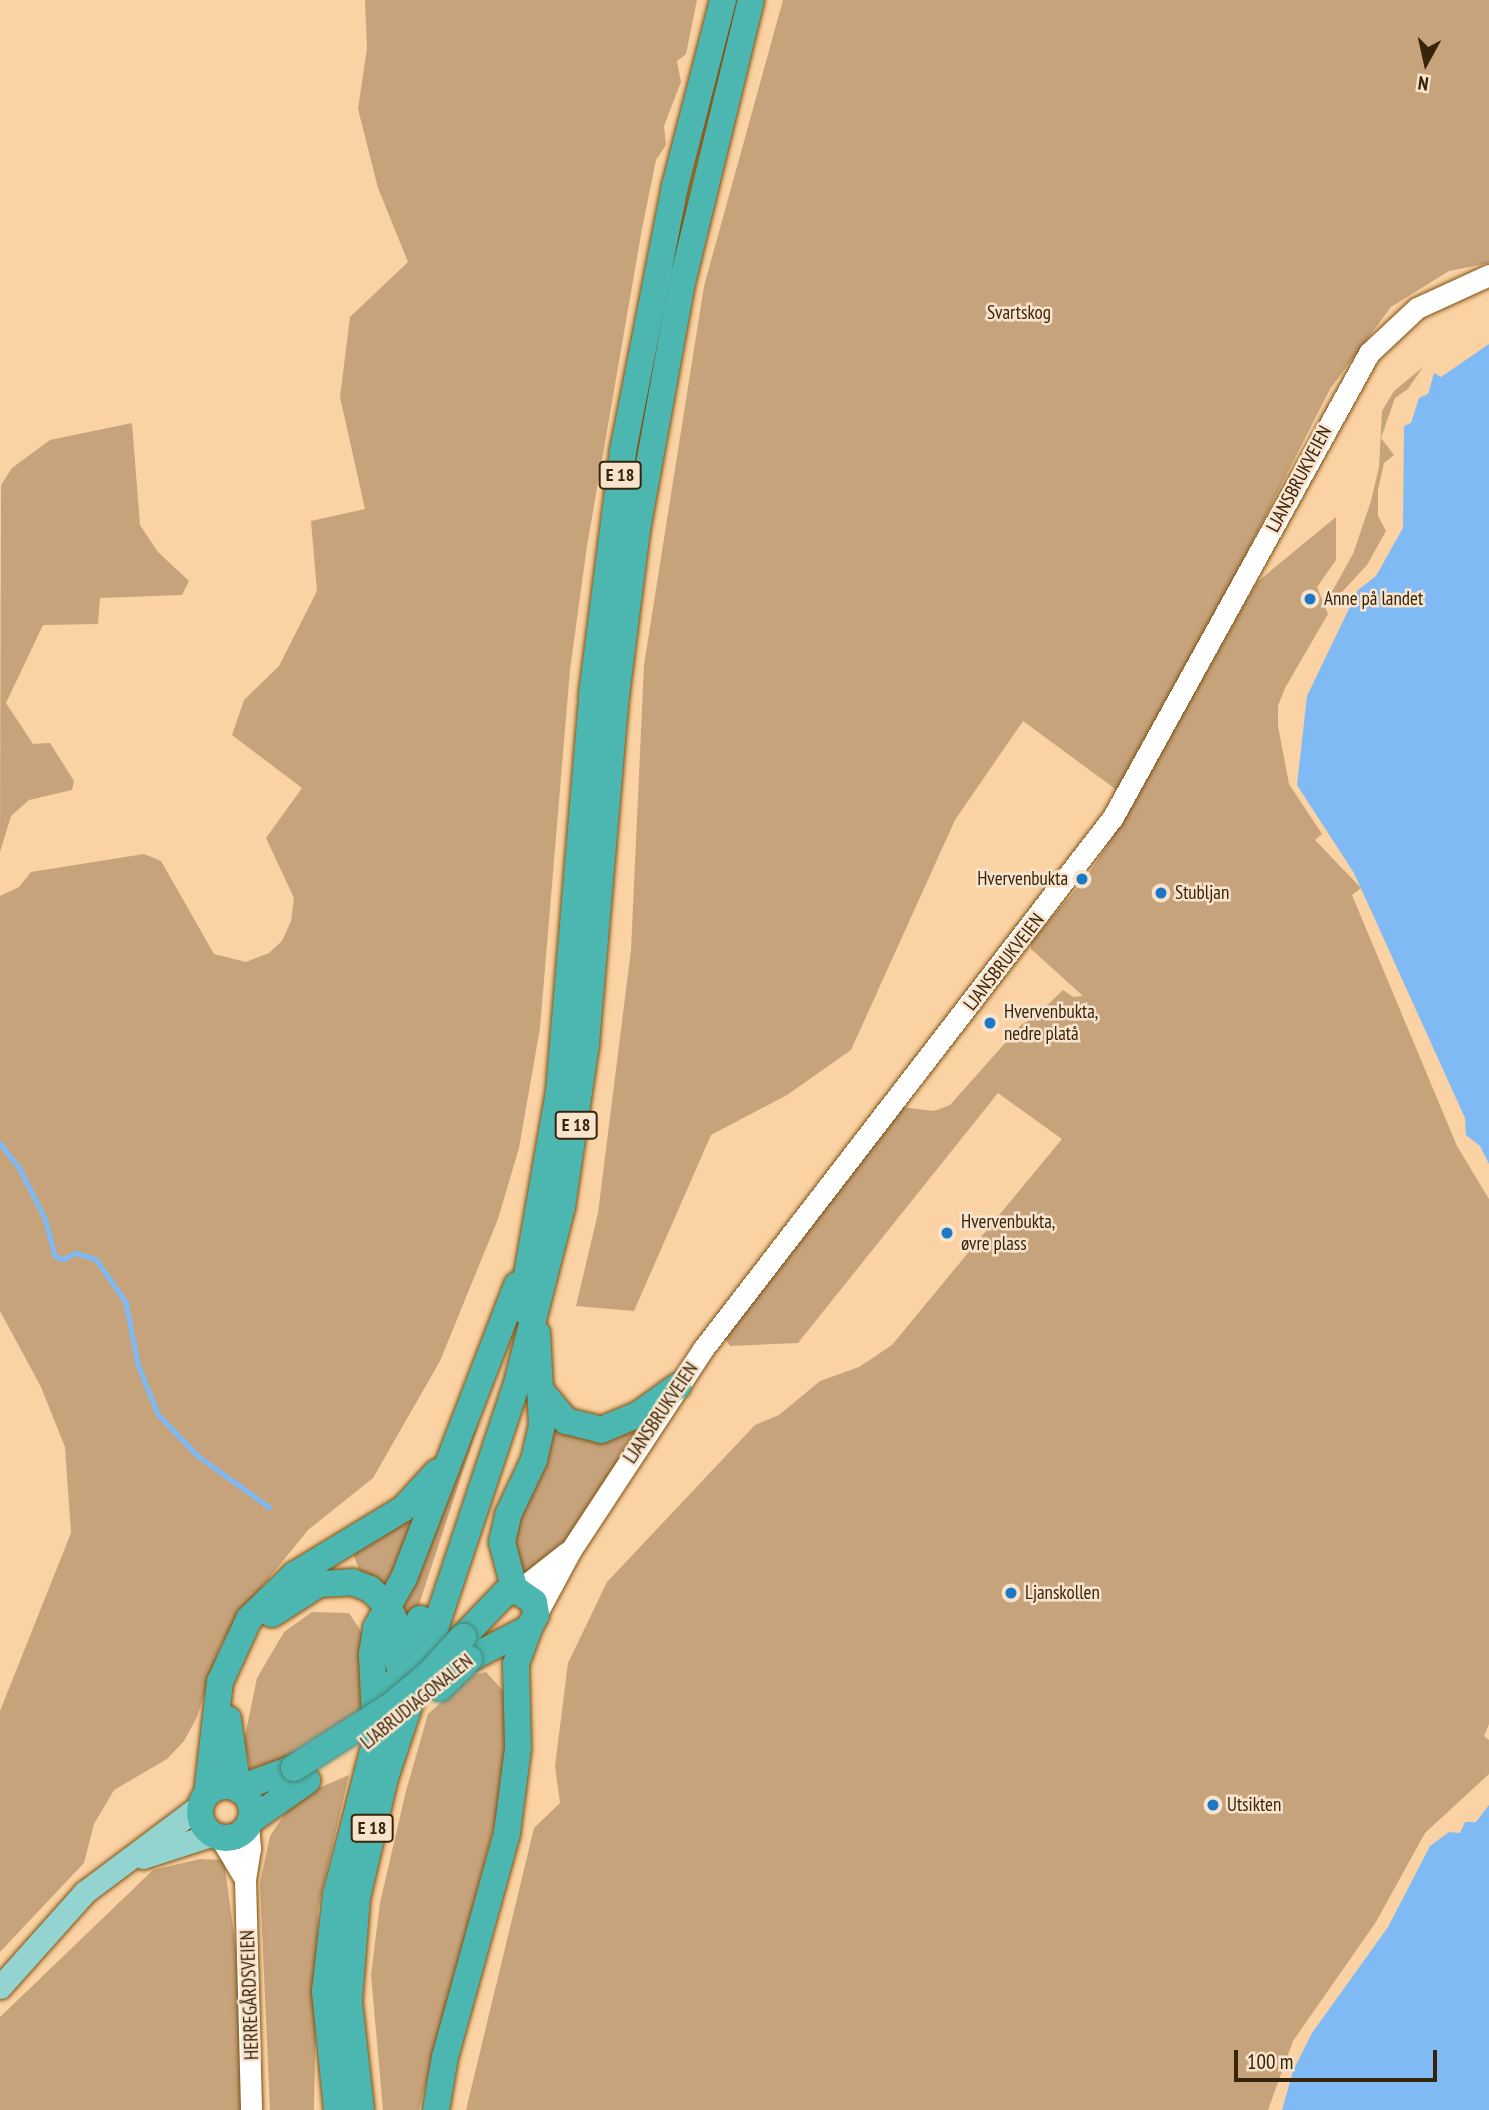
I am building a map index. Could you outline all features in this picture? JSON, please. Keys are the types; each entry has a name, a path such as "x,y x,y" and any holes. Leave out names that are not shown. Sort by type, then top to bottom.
{"highway":[{"name":"E 18","path":"337,2110 327,2036 326,1967 344,1857 377,1735 502,1377 523,1300 563,1052 592,694 624,450 667,222 723,0"},
{"name":"E 18","path":"361,2110 351,2036 350,1980 354,1916 366,1850 393,1753 536,1319 562,1207 581,1092 616,696 648,460 701,192 751,0"},
{"name":"E 18","path":"377,1735 372,1641 404,1578 452,1451 488,1368 533,1237"},
{"name":"E 18","path":"510,1594 530,1597 527,1626 496,1623 510,1594 502,1542 508,1515 536,1452 542,1392 536,1319"},
{"path":"542,1392 566,1421 601,1430 639,1414 678,1386"},
{"name":"E 18","path":"217,1835 202,1821 220,1682 249,1619 287,1580 403,1509 452,1451"},
{"path":"238,1789 228,1744 228,1715 240,1666 263,1624 293,1597 329,1582 370,1588 388,1606"},
{"name":"LJABRUDIAGONALEN","path":"238,1789 301,1774 402,1720 510,1594"},
{"name":"E 18","path":"388,1606 399,1636 397,1675"},
{"path":"436,2110 458,2008 508,1833 518,1748 516,1664 527,1626"},
{"name":"LJABRUDIAGONALEN","path":"466,1648 527,1626"},
{"name":"LJABRUDIAGONALEN","path":"249,1823 301,1774"},
{"path":"204,1799 222,1786 238,1789 249,1799 249,1823 233,1836 217,1835"}],"main road":[{"name":"LJANSBRUKVEIEN","path":"527,1626 570,1550 678,1386 1113,817 1369,353 1417,309 1489,275"},
{"name":"LJANSBRUKVEIEN","path":"510,1594 570,1550"},
{"path":"0,1987 70,1906 204,1799"},
{"name":"HERREGÅRDSVEIEN","path":"249,1823 250,1848 245,1879 251,2110"},
{"path":"120,1864 217,1835"},
{"name":"HERREGÅRDSVEIEN","path":"217,1835 245,1879"}],"green space":[{"path":"365,0 697,0 686,54 677,61 681,82 664,126 666,145 656,160 642,229 587,546 570,670 540,1028 519,1148 498,1219 440,1361 373,1478 308,1530 243,1610 220,1647 197,1717 184,1741 167,1759 114,1790 94,1824 84,1863 0,1952 0,1711 71,1533 65,1447 41,1387 0,1311 0,896 19,887 31,872 144,854 161,861 214,954 246,962 269,953 282,941 291,921 294,898 266,838 302,788 232,735 244,700 279,666 317,591 311,521 365,509 340,397 350,317 408,262 378,188 358,109 367,48"},
{"name":"Svartskog","path":"783,0 1489,0 1489,263 1449,271 1391,307 1330,389 1158,728 1118,791 1023,721 955,820 851,1050 787,1095 711,1135 634,1311 576,1306 598,1213 631,950 644,665 704,286"},
{"path":"1423,367 1408,389 1395,398 1381,438 1394,455 1384,463 1378,490 1378,516 1386,531 1367,565 1342,592 1329,597 1353,554 1371,501 1379,467 1382,411 1394,391"},
{"path":"132,423 140,525 158,552 189,581 182,595 100,598 98,624 43,625 6,703 33,744 50,743 74,781 72,790 29,800 11,816 0,852 1,485 12,468 50,440"},
{"path":"1336,517 1336,560 1317,587 1328,614 1285,688 1278,706 1278,726 1289,784 1322,834 1315,840 1361,888 1352,895 1457,1146 1489,1199 1489,1724 1484,1736 1489,1740 1489,1774 1425,1833 1376,1922 1293,2041 1268,2110 466,2110 534,1828 560,1803 555,1766 568,1663 607,1582 755,1425 779,1415 820,1381 859,1367 892,1345 1062,1139 998,1093 798,1343 730,1346 725,1338 901,1107 934,1111 950,1105 1022,1024 1034,1018 1063,990 1073,997 1083,996 1031,949 1031,941 1085,879 1113,837 1257,582"},
{"path":"480,1419 409,1635 405,1636 402,1594"},
{"path":"645,1419 571,1538 530,1576 517,1571 509,1544 547,1428"},
{"path":"426,1496 389,1596 360,1573 351,1547"},
{"path":"312,1612 349,1613 362,1633 366,1706 280,1760 251,1769 244,1741 257,1678 284,1632"},
{"path":"486,1672 506,1694 509,1722 500,1804 419,2110 383,2110 371,1975 380,1903 406,1791 428,1714 473,1675"},
{"path":"349,1775 318,1908 314,2110 270,2110 260,1883 270,1836 288,1809 309,1792"},
{"path":"200,1859 224,1860 236,1950 243,2110 0,2110 0,2017 153,1870"}],"water":[{"path":"1489,344 1489,1164 1480,1146 1466,1135 1465,1118 1354,873 1297,785 1307,696 1358,590 1376,576 1403,528 1404,426 1411,423 1419,398 1428,394 1434,373 1441,377"},
{"path":"1489,1805 1489,2110 1282,2110 1293,2071 1312,2033 1388,1927 1430,1846 1449,1832 1460,1833 1465,1822 1476,1822"}],"waterway":[{"path":"0,1143 19,1167 45,1218 55,1256 63,1259 76,1253 96,1259 126,1302 138,1364 158,1414 197,1455 269,1507"}],"place":[{"name":"Anne på landet","path":"1310,599"},
{"name":"Hvervenbukta","path":"1082,879"},
{"name":"Stubljan","path":"1161,893"},
{"name":"Hvervenbukta, nedre platå","path":"990,1023"},
{"name":"Hvervenbukta, øvre plass","path":"947,1233"},
{"name":"Ljanskollen","path":"1011,1593"},
{"name":"Utsikten","path":"1213,1805"}]}
